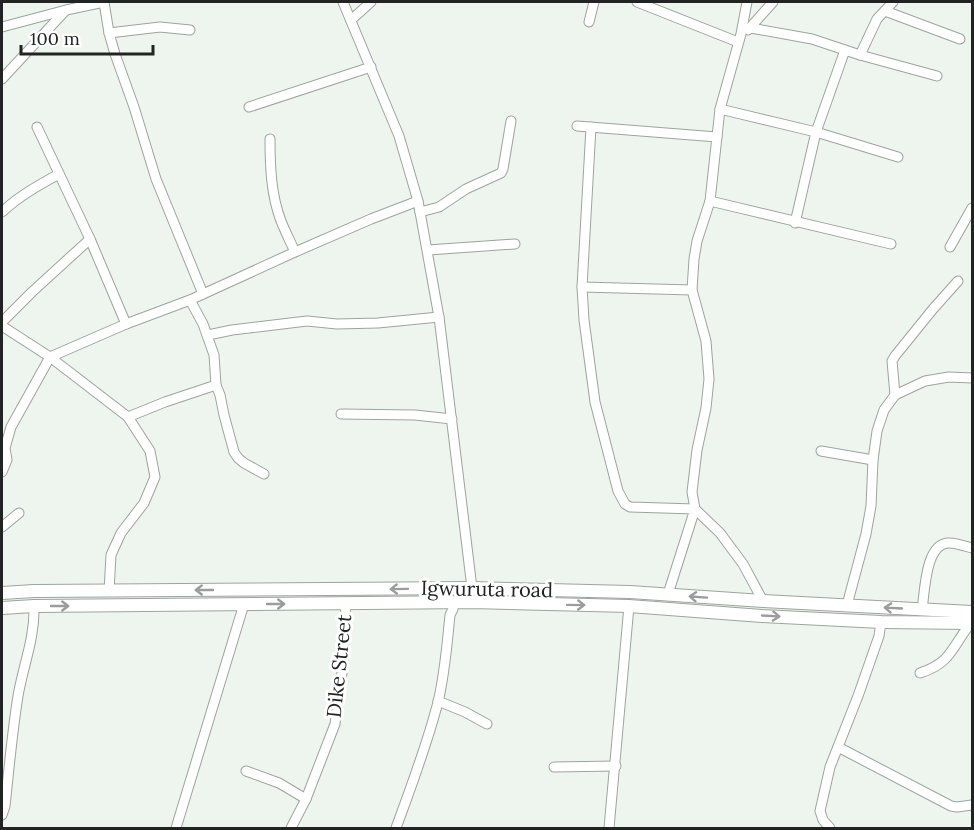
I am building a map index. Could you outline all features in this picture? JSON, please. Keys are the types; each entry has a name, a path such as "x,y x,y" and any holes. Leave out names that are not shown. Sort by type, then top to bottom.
{"main road":[{"name":"Igwuruta road","path":"2,593 472,588 630,592 922,609 972,620"},
{"name":"Igwuruta road","path":"2,608 453,603 629,606 881,622 972,620"}],"street":[{"path":"2,27 104,2 109,33 156,179 203,294"},
{"path":"343,2 399,136 418,201 439,317 472,588"},
{"path":"351,20 371,2"},
{"path":"589,22 594,2"},
{"path":"638,2 740,38"},
{"path":"668,594 694,509 692,492 696,450 706,408 709,379 706,341 692,290 694,259 697,241 710,201 720,109 740,38 747,2"},
{"path":"740,38 773,2"},
{"path":"860,55 874,25 893,2"},
{"path":"2,79 66,10"},
{"path":"885,10 960,39"},
{"path":"109,33 160,27 190,30"},
{"path":"751,28 812,39 937,76"},
{"path":"795,223 816,132 845,50"},
{"path":"249,107 371,67"},
{"path":"720,109 816,132 898,157"},
{"path":"420,212 439,207 466,189 501,173 511,121"},
{"path":"577,126 717,137"},
{"path":"37,127 90,239 126,324"},
{"path":"591,127 582,287 584,320 595,402 618,492 630,507 694,509 720,533 743,564 763,601"},
{"path":"270,139 274,194 280,219 295,252"},
{"path":"2,212 40,184 59,174"},
{"path":"2,472 7,460 4,448 10,427 50,357 126,324 190,300 371,219 418,201"},
{"path":"710,201 891,244"},
{"path":"950,247 972,208"},
{"path":"90,239 32,292 2,324 50,357 128,417 150,451 155,477 144,503 121,533 111,555 109,591"},
{"path":"428,250 515,244"},
{"path":"895,395 892,361 958,281"},
{"path":"582,287 692,290"},
{"path":"190,300 208,335 214,356 216,385 234,452 238,459 264,474"},
{"path":"208,335 307,321 337,324 378,323 439,317"},
{"path":"847,605 866,534 871,506 877,432 884,410 895,395 925,381 949,377 972,378"},
{"path":"128,417 216,385"},
{"path":"341,414 416,415 452,419"},
{"path":"820,451 873,460"},
{"path":"2,527 19,513"},
{"path":"922,609 929,561 935,550 941,544 949,543 972,548"},
{"name":"Dike Street","path":"291,828 306,799 335,723 342,673 346,603"},
{"path":"396,828 423,754 438,701 453,603"},
{"path":"176,828 243,604"},
{"path":"2,815 18,695 35,622 34,606"},
{"path":"609,828 629,606"},
{"path":"920,673 933,669 947,658 972,620"},
{"path":"828,828 820,811 830,767 858,696 879,636 881,622"},
{"path":"438,701 487,724"},
{"path":"838,747 951,806 972,805"},
{"path":"554,767 616,766"},
{"path":"246,771 279,783 306,799"}]}
